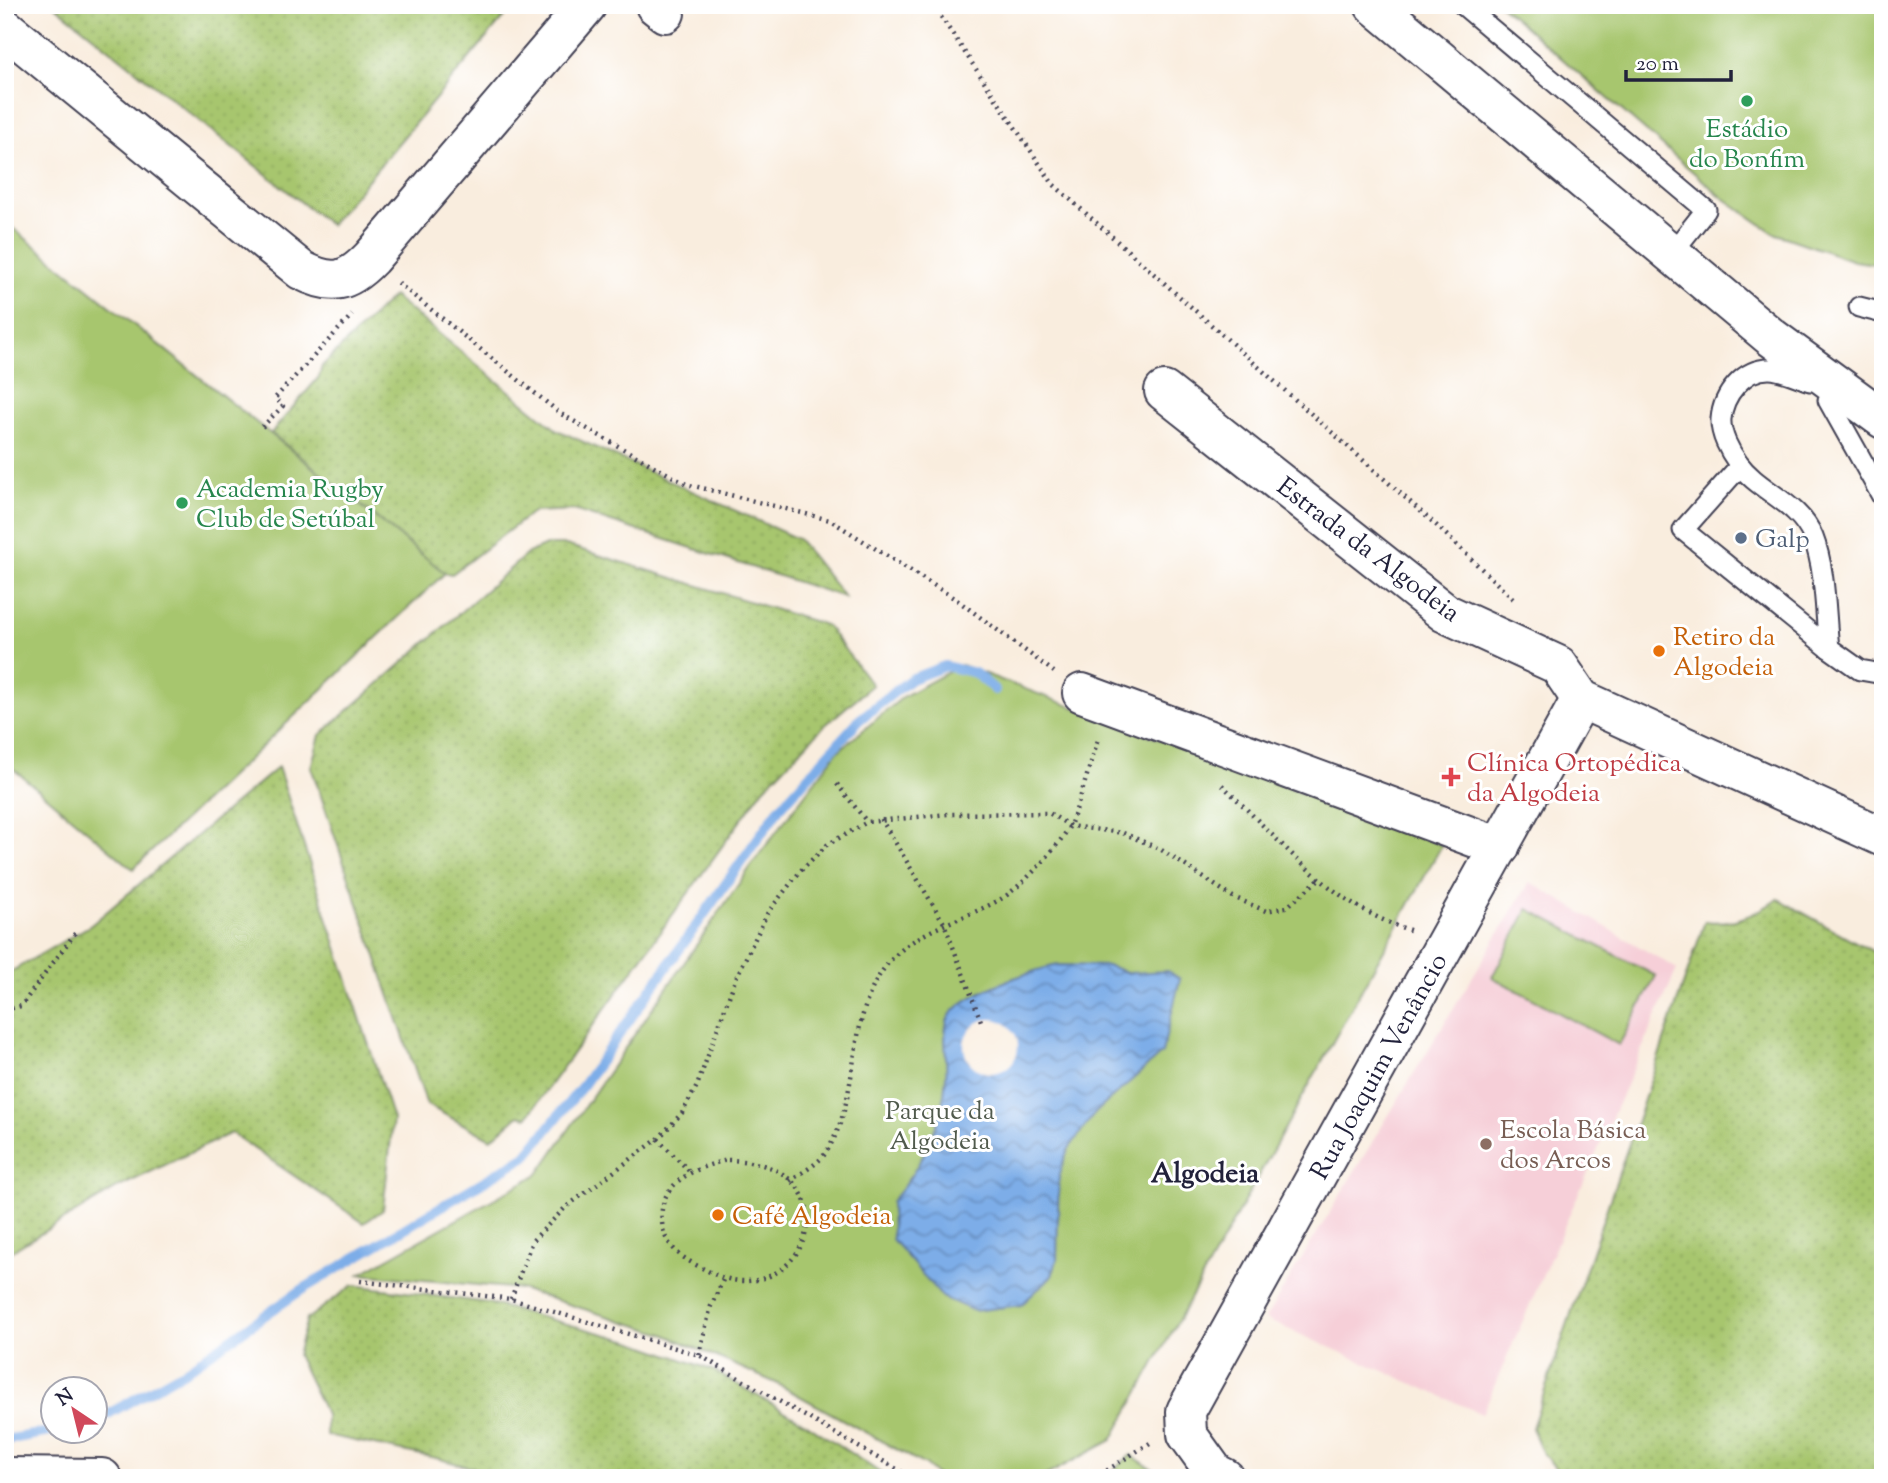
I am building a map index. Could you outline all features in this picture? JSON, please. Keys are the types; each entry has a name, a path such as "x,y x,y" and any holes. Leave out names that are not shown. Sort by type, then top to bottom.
{"street":[{"path":"5,28 301,270 320,280 336,281 356,274 371,258 587,5"},
{"path":"1374,5 1771,337 1883,419"},
{"path":"1771,337 1819,391 1883,445"},
{"name":"Estrada da Algodeia","path":"1164,391 1445,613 1558,665 1581,699"},
{"path":"1083,693 1500,847"},
{"path":"1581,699 1883,837"},
{"name":"Rua Joaquim Venâncio","path":"1186,1427 1186,1411 1581,699"},
{"path":"1186,1427 1215,1473 1225,1478"},
{"path":"5,1477 102,1478"}],"lane":[{"path":"1463,5 1706,210 1671,254"},
{"path":"1859,307 1883,313"},
{"path":"1829,648 1814,539 1805,522 1791,507 1740,466 1727,446 1721,420 1727,399 1738,383 1751,373 1769,369 1819,391 1883,498"},
{"path":"1740,466 1683,530 1829,648 1860,670 1882,673"}],"path":[{"path":"933,5 1053,184 1426,516 1522,608"},
{"path":"388,275 561,414 686,484 830,520 957,600 1083,693"},
{"path":"262,427 283,406 275,398 354,313"},
{"path":"790,1181 826,1153 844,1105 869,994 883,970 902,948 944,923 999,900 1022,886 1070,825 1103,724"},
{"path":"1215,779 1318,880 1388,924"},
{"path":"837,784 867,822"},
{"path":"512,1299 532,1241 566,1206 658,1139 682,1113 697,1086 735,980 768,912 827,845 867,822 881,819 1049,813 1070,825 1123,833 1160,849 1233,897 1266,911 1287,907 1318,880"},
{"path":"881,819 944,923 981,1021"},
{"path":"5,1010 21,1006 76,932"},
{"path":"658,1139 691,1172"},
{"path":"728,1160 750,1161 784,1174 790,1181 804,1198 810,1227 801,1250 780,1272 754,1279 723,1280 676,1251 663,1235 663,1197 691,1172 704,1165 728,1160"},
{"path":"699,1355 711,1306 723,1280"},
{"path":"360,1281 512,1299 699,1355 909,1478"},
{"path":"1095,1478 1186,1427"}],"shaded area":[{"name":"Escola Básica dos Arcos","path":"1530,882 1677,969 1482,1414 1265,1319"}],"green space":[{"path":"54,5 514,5 330,225"},
{"name":"Estádio do Bonfim","path":"1500,5 1883,5 1883,265 1854,261 1774,233 1722,197"},
{"name":"Academia Rugby Club de Setúbal","path":"5,222 445,573 133,869 5,762"},
{"path":"393,296 557,430 798,539 844,597 574,510 533,512 452,574 445,573 271,433 319,377 322,366"},
{"path":"546,545 566,545 826,625 872,685 823,727 764,788 527,1117 519,1115 491,1139 427,1105 311,767 320,735 528,553"},
{"name":"Parque da Algodeia","path":"961,665 1442,845 1112,1440 1041,1478 940,1478 925,1465 776,1383 664,1334 520,1289 360,1274 538,1174 758,856 837,752 904,696"},
{"path":"278,767 393,1119 383,1210 364,1223 231,1133 117,1188 5,1255 5,975 91,925"},
{"path":"1778,899 1883,957 1883,1478 1565,1478 1543,1454 1532,1428 1705,921 1735,920 1761,910"},
{"path":"1528,909 1656,976 1619,1045 1492,977"},
{"path":"353,1285 488,1303 631,1341 712,1370 807,1424 888,1478 510,1478 436,1458 326,1435 326,1415 297,1355 307,1319"},
{"path":"1131,1455 1166,1478 1104,1478"}],"water":[{"path":"1059,965 1109,966 1128,973 1168,971 1180,979 1162,1053 1095,1113 1068,1150 1059,1174 1057,1260 1052,1276 1021,1305 974,1311 942,1297 892,1239 891,1202 913,1174 936,1128 946,1076 946,1028 953,1012 996,985"}],"pier":[{"path":"991,1019 1010,1027 1018,1046 1010,1065 991,1073 972,1065 964,1046 972,1027"}],"waterway":[{"path":"108,1414 183,1372 303,1289 526,1156 584,1084 778,810 859,720 911,679 945,666 975,673 995,690"},
{"path":"5,1440 38,1434"}],"place":[{"name":"Estádio do Bonfim","path":"1747,101"},
{"name":"Academia Rugby Club de Setúbal","path":"182,503"},
{"name":"Galp","path":"1741,538"},
{"name":"Retiro da Algodeia","path":"1659,651"},
{"name":"Clínica Ortopédica da Algodeia","path":"1451,777"},
{"name":"Escola Básica dos Arcos","path":"1486,1144"},
{"name":"Café Algodeia","path":"718,1215"}],"district":[{"name":"Algodeia","path":"1205,1172"}]}
